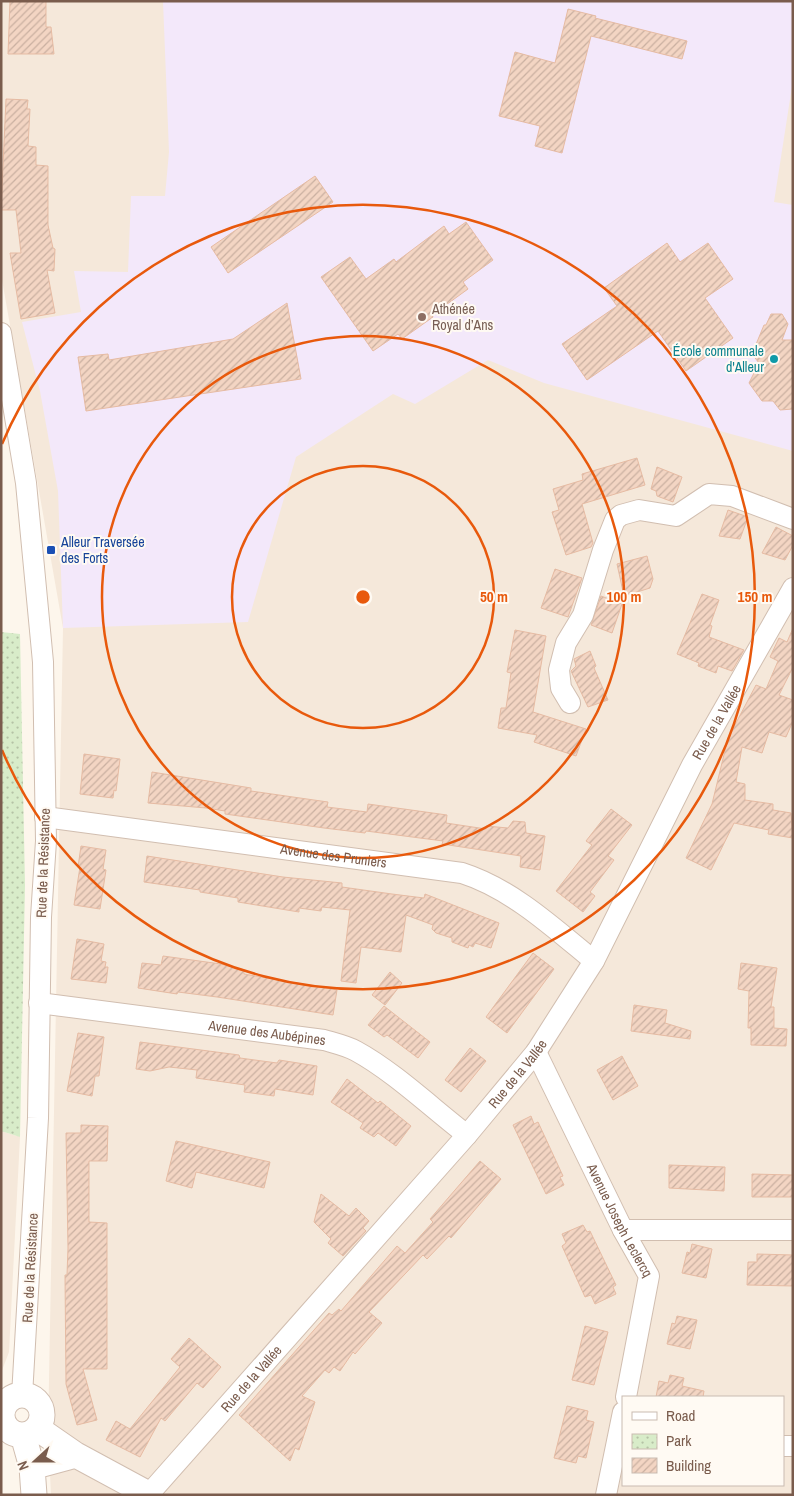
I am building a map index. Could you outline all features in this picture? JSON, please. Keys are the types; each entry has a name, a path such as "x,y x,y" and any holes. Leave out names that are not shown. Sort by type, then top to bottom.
{"street":[{"name":"Rue de la Résistance","path":"1,333 26,483 42,652 46,817 38,1118 9,1405"},
{"path":"570,704 561,688 559,670 566,643 583,615 602,550 615,520 621,515 639,510 676,516 709,494 732,496 793,519"},
{"name":"Rue de la Vallée","path":"149,1495 467,1135 536,1052 594,961 692,766 793,588"},
{"name":"Avenue des Pruniers","path":"46,817 462,873 482,880 510,897 594,961"},
{"name":"Avenue des Aubépines","path":"40,1003 314,1039 340,1045 355,1050 372,1061 467,1135"},
{"name":"Avenue Joseph Leclercq","path":"536,1052 623,1230 648,1276 626,1396"},
{"path":"623,1230 793,1230"},
{"path":"34,1400 41,1410 41,1423 30,1432 16,1434 4,1422 9,1405 34,1400"},
{"path":"606,1495 620,1439 622,1421"},
{"path":"30,1432 76,1454 149,1495"},
{"path":"30,1432 34,1495"},
{"path":"32,1467 76,1454"}],"shaded area":[{"path":"1,1 793,1 793,1495 51,1495 48,1434 63,628 1,274"},
{"name":"Athénée Royal d’Ans","path":"163,1 793,1 793,80 774,202 793,205 793,451 544,383 488,360 415,404 393,394 296,457 248,622 63,628 58,491 40,391 22,322 81,312 74,271 128,272 131,196 165,196 169,152"},
{"path":"1,1131 20,1137 9,1352 1,1373"}],"green space":[{"path":"1,632 20,634 25,885 20,1137 1,1131"}],"building":[{"path":"10,1 46,1 46,27 51,27 54,54 8,54"},
{"path":"568,9 596,16 595,18 687,41 682,59 591,36 562,153 535,146 540,126 499,116 515,52 555,63"},
{"path":"6,99 28,100 27,109 30,109 28,146 36,147 36,165 48,166 48,225 53,248 55,249 54,271 47,270 55,313 21,319 10,253 21,253 16,210 1,210"},
{"path":"315,176 333,202 228,273 211,247"},
{"path":"466,222 493,260 463,282 468,289 432,315 433,317 402,339 398,334 373,351 321,277 350,257 366,279 394,259 396,262 444,226 449,234"},
{"path":"667,243 680,262 708,243 733,279 705,298 733,338 686,371 658,331 587,380 562,344 617,306 604,288"},
{"path":"287,303 301,379 86,411 78,357 108,354 109,360 233,339"},
{"name":"École communale d'Alleur","path":"771,314 782,314 788,324 782,340 793,340 793,409 780,410 773,401 762,401 749,383 759,363 752,354 764,325 766,325"},
{"path":"637,458 645,485 582,504 593,543 591,547 566,555 552,512 559,510 553,489 583,480 582,474"},
{"path":"657,467 682,477 673,502 657,496 656,491 651,489"},
{"path":"728,510 748,517 740,539 719,536"},
{"path":"776,527 793,536 793,545 785,560 762,553"},
{"path":"647,556 653,579 650,588 624,596 617,564"},
{"path":"555,569 582,578 568,617 541,608"},
{"path":"702,594 719,600 710,625 712,626 709,637 744,650 732,671 718,666 716,673 698,666 699,663 677,654"},
{"path":"601,596 622,604 612,633 591,625"},
{"path":"793,628 793,667 779,695 793,700 793,721 786,737 769,732 762,753 742,747 736,782 745,784 745,800 773,804 773,810 791,813 793,838 768,834 769,830 734,823 711,870 686,858 712,804 728,738 756,685 766,689 778,661 770,657 779,638 787,642"},
{"path":"515,630 546,636 533,712 586,729 576,756 534,742 537,735 498,728 501,708 506,708 511,673 507,672"},
{"path":"590,651 596,666 594,668 608,700 588,707 571,671 576,666 574,659"},
{"path":"84,754 120,759 116,791 114,790 113,798 80,794"},
{"path":"152,772 251,788 251,791 328,802 327,807 367,812 368,804 447,815 446,823 486,829 486,826 508,828 513,821 525,822 526,833 545,836 540,870 520,867 521,856 442,844 443,841 366,831 365,833 324,828 225,814 225,811 206,808 148,803"},
{"path":"611,809 632,825 608,856 614,860 590,892 595,896 583,912 556,891 592,845 586,841"},
{"path":"81,846 106,850 103,869 106,870 100,909 74,905"},
{"path":"147,856 283,877 342,883 342,887 392,894 424,898 425,894 499,923 491,948 475,943 473,947 469,945 468,948 452,942 452,938 436,933 432,929 433,925 406,915 401,952 361,947 356,983 341,981 350,910 322,907 321,911 299,908 299,912 238,902 238,898 200,892 200,890 144,882"},
{"path":"77,939 104,944 101,961 106,962 105,967 108,967 106,983 71,979"},
{"path":"533,953 554,969 507,1033 486,1017"},
{"path":"163,956 221,964 244,970 244,974 337,990 333,1015 217,997 178,992 177,994 138,988 142,963 161,965"},
{"path":"741,963 777,968 771,1007 774,1007 774,1028 787,1029 786,1046 751,1045 751,1028 748,1028 749,991 738,989"},
{"path":"390,972 402,983 385,1005 372,995"},
{"path":"634,1005 667,1010 665,1023 691,1031 690,1039 631,1031"},
{"path":"384,1006 430,1042 418,1058 387,1035 384,1037 368,1025"},
{"path":"78,1033 104,1037 99,1076 95,1076 92,1096 67,1091"},
{"path":"140,1042 239,1055 240,1058 277,1063 279,1060 317,1066 313,1095 275,1089 274,1096 244,1092 245,1085 196,1078 197,1070 169,1067 150,1071 136,1069"},
{"path":"470,1048 486,1061 461,1092 445,1080"},
{"path":"622,1056 638,1086 613,1100 597,1070"},
{"path":"347,1079 378,1103 380,1101 411,1126 396,1146 378,1133 374,1137 360,1128 363,1123 331,1102"},
{"path":"531,1116 534,1124 538,1122 563,1176 560,1177 564,1185 546,1194 513,1125"},
{"path":"81,1125 108,1126 107,1161 89,1161 89,1222 107,1223 107,1369 83,1369 97,1420 77,1425 66,1384 65,1275 67,1275 68,1248 66,1133 81,1133"},
{"path":"176,1141 270,1162 264,1188 196,1172 192,1188 166,1181"},
{"path":"480,1161 501,1179 451,1238 449,1236 427,1259 423,1255 369,1312 382,1323 355,1354 353,1352 340,1371 334,1367 329,1373 325,1370 302,1396 315,1402 299,1450 295,1448 290,1461 239,1415 329,1313 332,1315 339,1309 341,1311 397,1246 405,1253 433,1222 430,1219"},
{"path":"669,1165 725,1167 724,1191 669,1188"},
{"path":"752,1174 793,1175 793,1197 752,1197"},
{"path":"321,1194 349,1216 356,1208 369,1221 363,1228 366,1231 343,1256 328,1243 331,1239 314,1222"},
{"path":"583,1225 587,1232 590,1231 616,1285 613,1287 616,1294 595,1304 591,1295 585,1297 562,1246 566,1243 562,1234"},
{"path":"692,1244 712,1249 706,1278 682,1273 687,1252 690,1253"},
{"path":"757,1254 793,1255 793,1286 747,1285 748,1262 757,1262"},
{"path":"677,1316 697,1320 690,1349 667,1344 672,1323 675,1324"},
{"path":"585,1326 608,1332 594,1385 572,1380"},
{"path":"189,1338 221,1367 203,1388 197,1383 165,1421 161,1418 140,1457 106,1440 116,1421 130,1429 180,1367 171,1359"},
{"path":"670,1375 684,1378 682,1386 704,1391 703,1396 656,1396 659,1381 668,1383"},
{"path":"567,1406 588,1411 586,1420 594,1422 586,1458 578,1456 576,1463 554,1458"}],"place":[{"name":"Athénée Royal d’Ans","path":"422,317"},
{"name":"École communale d'Alleur","path":"774,359"},
{"name":"Alleur Traversée des Forts","path":"51,550"}]}
